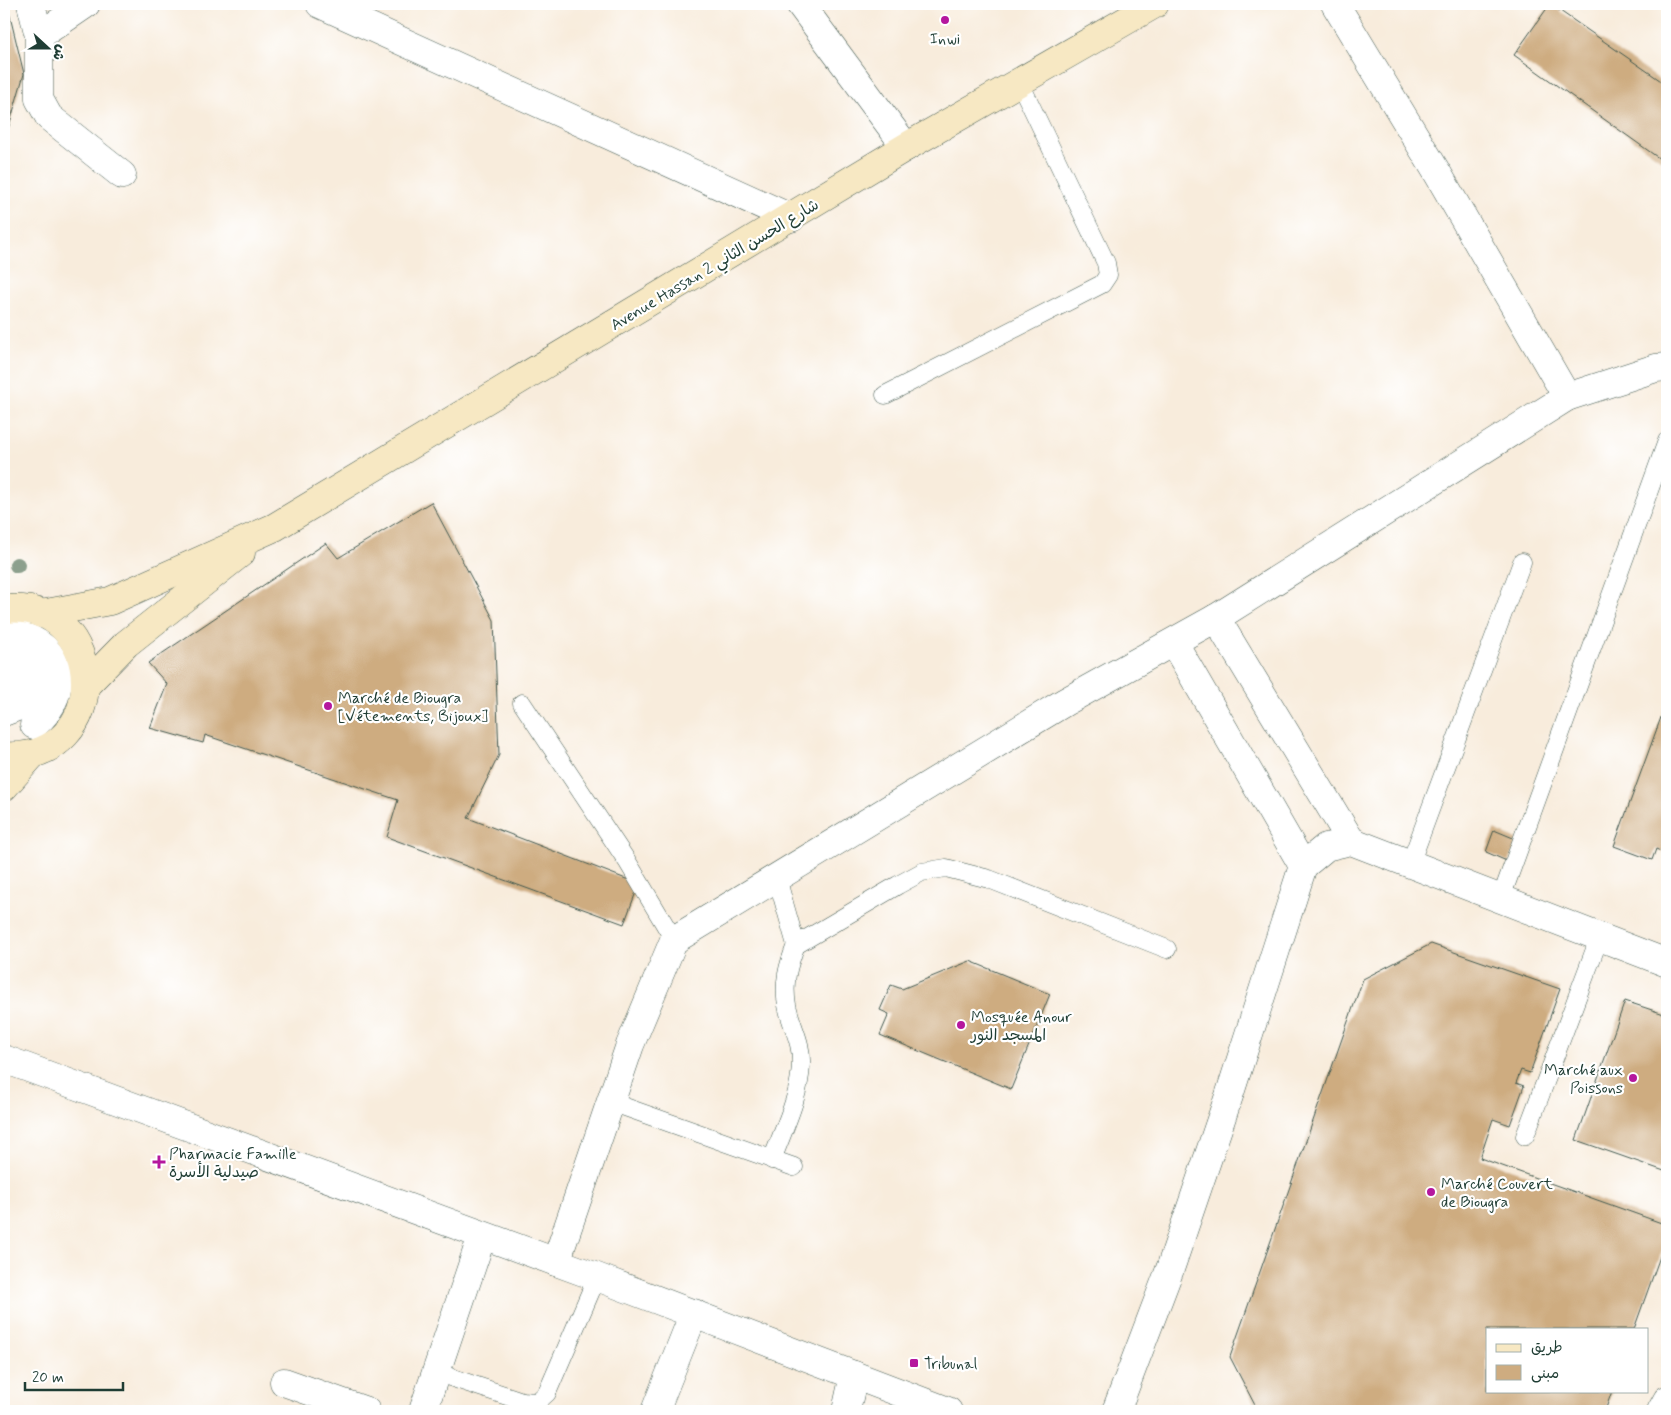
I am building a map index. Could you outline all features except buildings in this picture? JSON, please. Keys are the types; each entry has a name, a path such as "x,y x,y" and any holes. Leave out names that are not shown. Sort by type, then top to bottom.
{"main road":[{"name":"Avenue Hassan 2 شارع الحسن الثاني","path":"275,527 906,148 1155,4"},
{"path":"41,614 110,601 275,527"},
{"path":"86,685 126,644 275,527"},
{"path":"4,609 27,609 41,614 60,625 75,642 84,662 86,685 84,700 71,728 60,740 33,754 4,787"},
{"path":"4,756 33,754"}],"street":[{"path":"31,4 39,36 39,99 49,116 122,175"},
{"path":"39,36 86,4"},
{"path":"320,4 791,218"},
{"path":"800,4 906,148"},
{"path":"1335,4 1438,174 1567,397"},
{"path":"556,1262 630,1045 674,940 1065,702 1216,618 1567,397 1656,368 1667,367"},
{"path":"1216,618 1351,841"},
{"path":"4,634 18,634 32,638 44,647 53,660 58,674 58,689 53,704 34,725 42,713 45,699 45,685 40,672 30,661 4,652"},
{"path":"1174,643 1303,866"},
{"path":"4,675 9,676 19,684 22,696 17,707 4,712"},
{"path":"1116,1411 1173,1260 1230,1093 1303,866 1326,847 1351,841 1667,963"},
{"path":"4,1059 694,1313 948,1411"},
{"path":"422,1411 482,1236"},
{"path":"655,1411 694,1313"},
{"path":"846,1411 854,1375"},
{"path":"284,1382 366,1411"},
{"path":"1661,1411 1667,1400"}],"lane":[{"path":"885,395 1102,284 1108,275 1106,262 1020,82"},
{"path":"1500,898 1667,441"},
{"path":"1410,864 1522,562"},
{"path":"522,703 627,862 674,940"},
{"path":"772,1160 800,1082 799,1042 787,1006 784,984 788,964 796,945 922,872 946,868 989,879 1167,949"},
{"path":"777,878 796,945"},
{"path":"1525,1136 1600,936"},
{"path":"611,1102 794,1167"},
{"path":"435,1372 522,1402 537,1402 547,1393 597,1277"}],"place":[{"name":"Inwi","path":"945,20"},
{"name":"Marché de Biougra [Vétements, Bijoux]","path":"328,706"},
{"name":"Mosquée Anour المسجد النور","path":"961,1025"},
{"name":"Marché aux Poissons","path":"1633,1078"},
{"name":"Pharmacie Famille صيدلية الأسرة","path":"159,1162"},
{"name":"Marché Couvert de Biougra","path":"1431,1192"},
{"name":"Tribunal","path":"914,1363"}]}
